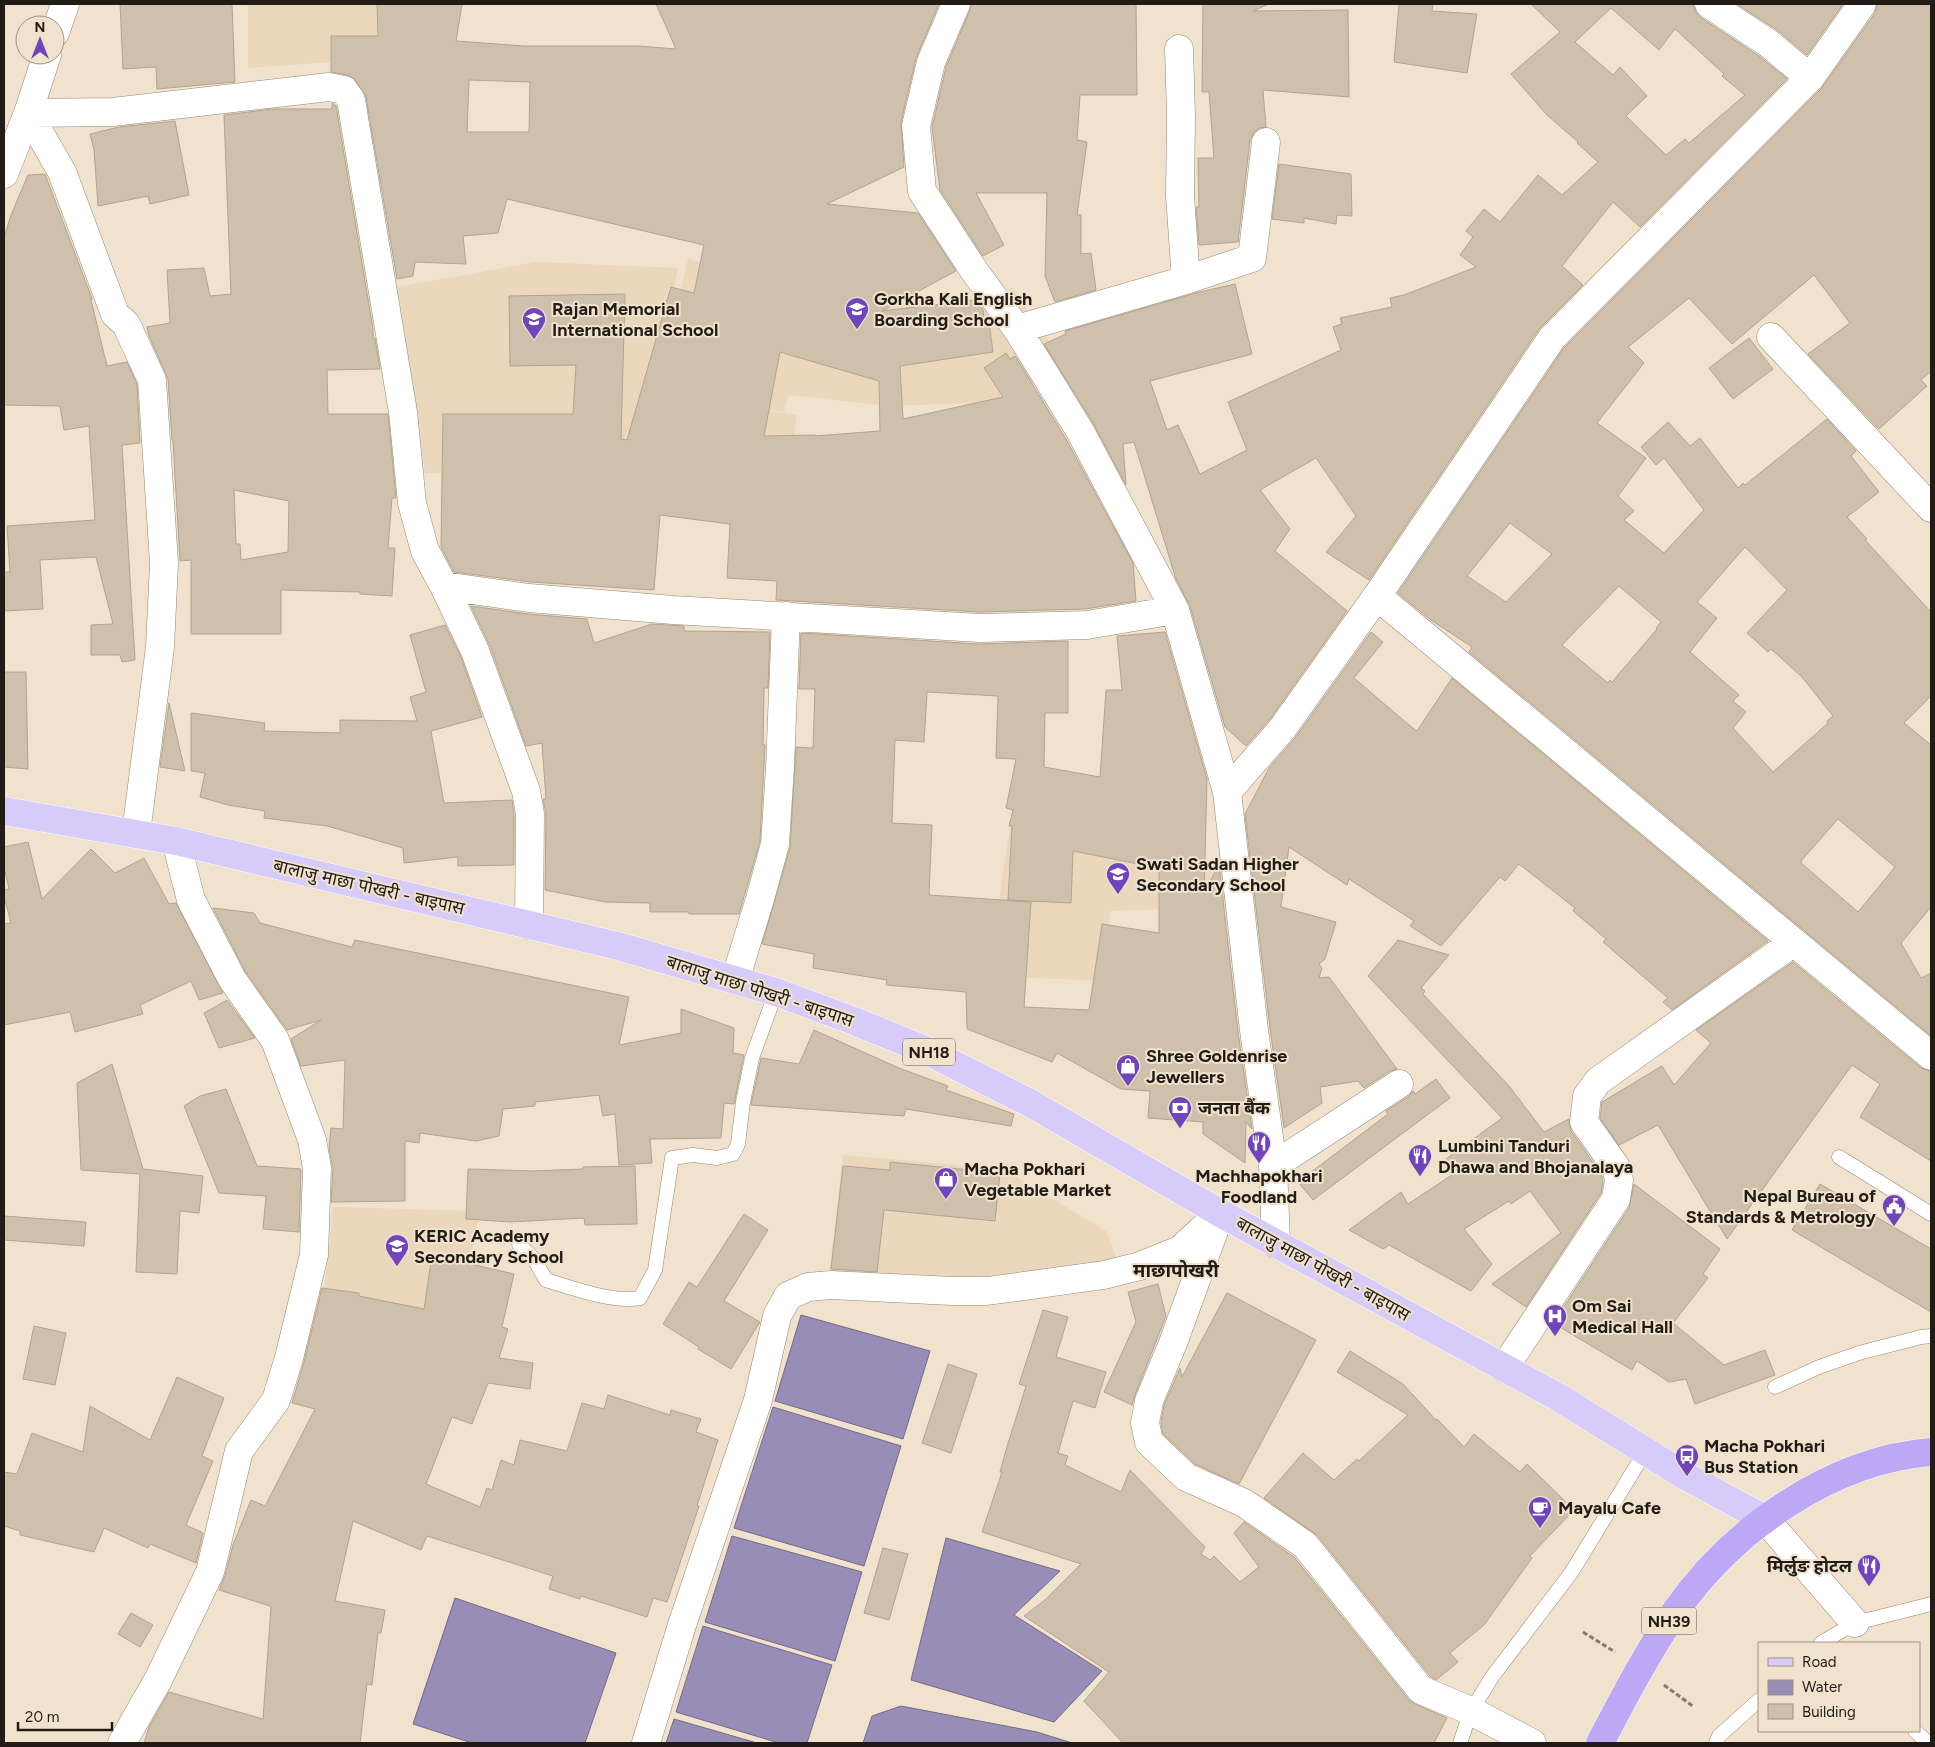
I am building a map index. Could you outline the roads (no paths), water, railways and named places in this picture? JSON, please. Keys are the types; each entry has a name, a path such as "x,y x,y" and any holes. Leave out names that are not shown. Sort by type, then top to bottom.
{"highway":[{"name":"NH39","path":"1600,1743 1620,1705 1675,1612 1712,1568 1765,1519 1792,1500 1855,1469 1914,1453 1931,1452"}],"main road":[{"name":"बालाजु माछा पोखरी - बाइपास","path":"4,811 176,841 618,946 776,992 854,1021 942,1059 1030,1102 1220,1213 1558,1397 1686,1477 1765,1519"}],"street":[{"path":"956,4 931,62 916,126 922,191 975,272 1017,329 1080,431 1174,610 1228,792 1254,1030 1273,1166 1276,1244"},
{"path":"1709,4 1768,44 1810,78"},
{"path":"1228,792 1282,729 1377,596 1552,338 1810,78 1862,4"},
{"path":"1179,49 1182,116 1180,196 1186,280"},
{"path":"4,174 45,65"},
{"path":"28,113 113,112 329,87 344,90 350,100 402,412 412,503 425,550 474,651 526,790 530,814 529,925"},
{"path":"28,113 62,172 115,314 126,324 152,380 164,562 160,646 136,833"},
{"path":"1017,329 1186,280 1252,258 1266,142"},
{"path":"1771,337 1931,508"},
{"path":"444,586 529,598 673,610 980,628 1087,625 1174,610"},
{"path":"1377,596 1931,1056"},
{"path":"735,980 775,844 786,616"},
{"path":"122,1743 158,1680 210,1572 239,1451 276,1400 289,1358 314,1255 317,1168 312,1140 275,1040 232,979 191,900 176,841"},
{"path":"1504,1368 1616,1198 1619,1180 1616,1167 1584,1122 1587,1096 1598,1081 1794,942"},
{"path":"1273,1166 1399,1084"},
{"path":"1220,1213 1173,1343 1149,1401 1145,1423 1148,1442 1186,1477 1244,1503 1305,1546 1422,1690 1471,1711 1532,1743"},
{"path":"646,1743 682,1625 758,1400 777,1316 788,1296 808,1287 830,1285 986,1291 1104,1275 1140,1266 1180,1250 1220,1213"},
{"path":"1765,1519 1855,1623"}],"lane":[{"path":"519,1244 534,1259 546,1280 600,1296 630,1300 640,1298 655,1270 672,1158 693,1155 717,1158 733,1154 738,1144 743,1102 752,1058 776,992"},
{"path":"1839,1157 1931,1214"},
{"path":"1775,1387 1819,1366 1920,1337 1931,1336"},
{"path":"1460,1743 1471,1711 1492,1677 1571,1573 1645,1452"},
{"path":"1824,1642 1855,1623 1931,1604"},
{"path":"1716,1743 1719,1736 1758,1701"},
{"path":"1916,1732 1928,1743"}],"water":[{"path":"801,1315 930,1351 903,1439 775,1401"},
{"path":"773,1407 901,1446 864,1566 734,1528"},
{"path":"732,1536 862,1572 835,1661 705,1622"},
{"path":"946,1538 1060,1571 1014,1615 1102,1671 1054,1722 911,1680"},
{"path":"455,1598 616,1653 585,1743 472,1743 413,1724"},
{"path":"703,1626 832,1665 807,1743 779,1743 676,1712"},
{"path":"901,1706 1037,1732 1072,1743 863,1743 872,1716"},
{"path":"674,1719 757,1743 666,1743"}],"place":[{"name":"Gorkha Kali English Boarding School","path":"857,330"},
{"name":"Rajan Memorial International School","path":"534,340"},
{"name":"Swati Sadan Higher Secondary School","path":"1118,895"},
{"name":"Shree Goldenrise Jewellers","path":"1128,1087"},
{"name":"जनता बैंक","path":"1180,1129"},
{"name":"Machhapokhari Foodland","path":"1259,1164"},
{"name":"Lumbini Tanduri Dhawa and Bhojanalaya","path":"1420,1177"},
{"name":"Macha Pokhari Vegetable Market","path":"946,1200"},
{"name":"Nepal Bureau of Standards & Metrology","path":"1894,1227"},
{"name":"KERIC Academy Secondary School","path":"397,1267"},
{"name":"Om Sai Medical Hall","path":"1555,1337"},
{"name":"Macha Pokhari Bus Station","path":"1687,1477"},
{"name":"Mayalu Cafe","path":"1540,1529"},
{"name":"मिर्लुङ होटल","path":"1869,1587"}],"district":[{"name":"माछापोखरी","path":"1176,1270"}]}
